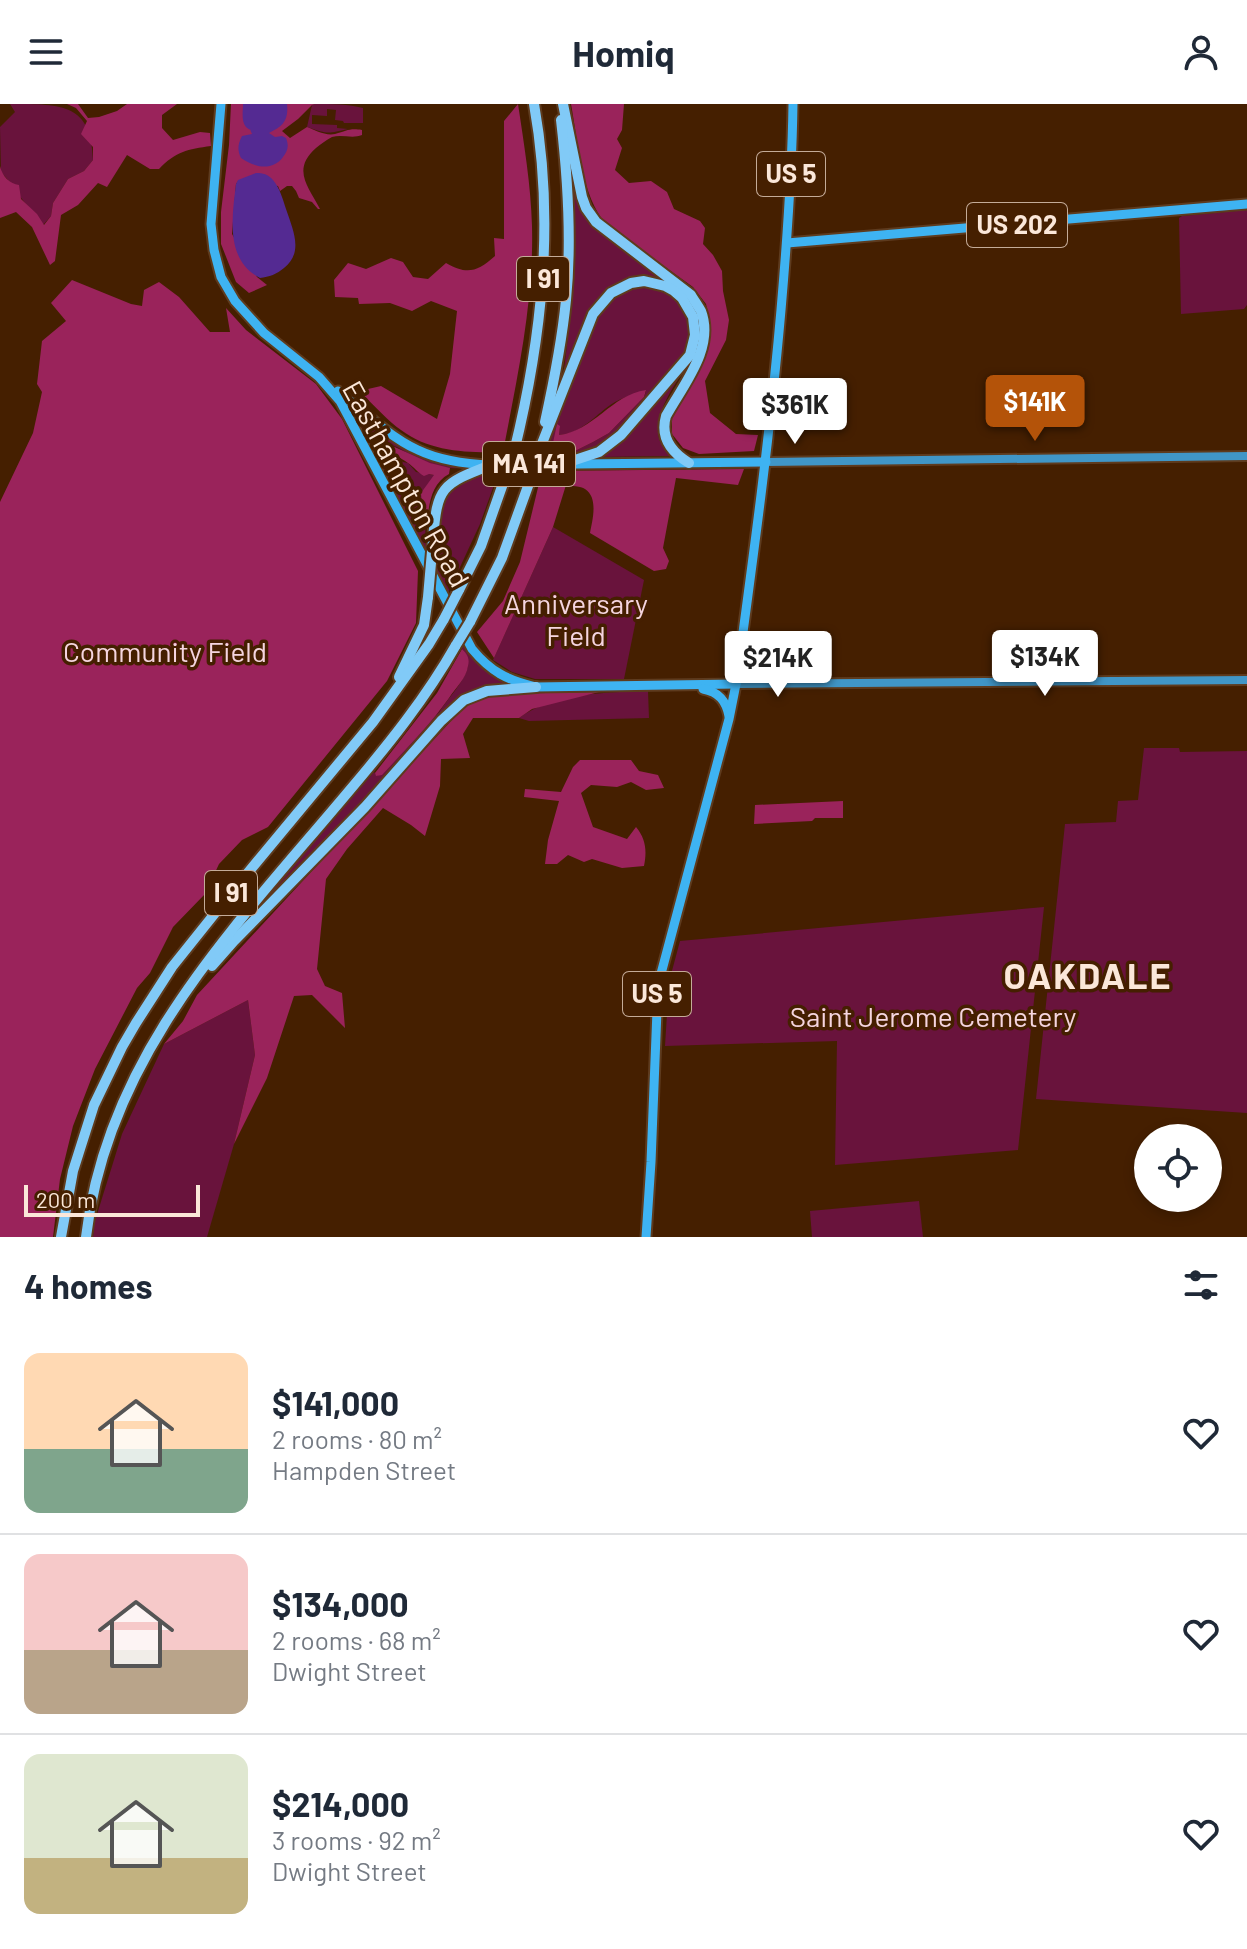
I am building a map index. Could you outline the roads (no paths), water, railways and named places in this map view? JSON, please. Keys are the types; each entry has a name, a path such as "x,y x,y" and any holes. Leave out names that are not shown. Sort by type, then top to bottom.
{"highway":[{"name":"I 91","path":"86,1230 99,1165 116,1116 140,1064 174,1009 225,937 395,735 442,670 502,558 539,451 561,348 567,297 569,213 561,104"},
{"path":"561,104 586,208 596,222 691,295 700,310 704,327 700,356 664,424 669,447 689,463"},
{"name":"I 91","path":"61,1237 81,1143 94,1105 122,1047 165,977 373,722 429,644 481,546 514,452 528,395 542,301 543,201 534,106"},
{"path":"539,451 593,314 611,293 631,283 644,281 674,291 693,317 695,335 690,355 621,435 599,452 566,463"},
{"path":"373,722 424,625 438,500 445,488 460,476 491,465"},
{"path":"174,1009 234,941 464,700 487,691 536,687"}],"main road":[{"name":"Easthampton Road","path":"221,104 211,224 221,277 235,301 264,333 319,377 340,401 472,649 501,676 536,687 736,684"},
{"name":"US 5","path":"646,1237 657,990 736,684 766,462 787,243 793,104"},
{"name":"US 202","path":"787,243 1247,204"},
{"name":"MA 141","path":"319,377 417,450 454,461 491,465 1247,456"},
{"name":"MA 141","path":"736,684 1247,680"},
{"path":"688,686 715,692 725,703 729,719"}],"district":[{"name":"OAKDALE","path":"1088,976"}],"park label":[{"name":"Anniversary Field","path":"576,620"},
{"name":"Community Field","path":"165,652"},
{"name":"Saint Jerome Cemetery","path":"933,1017"}]}
